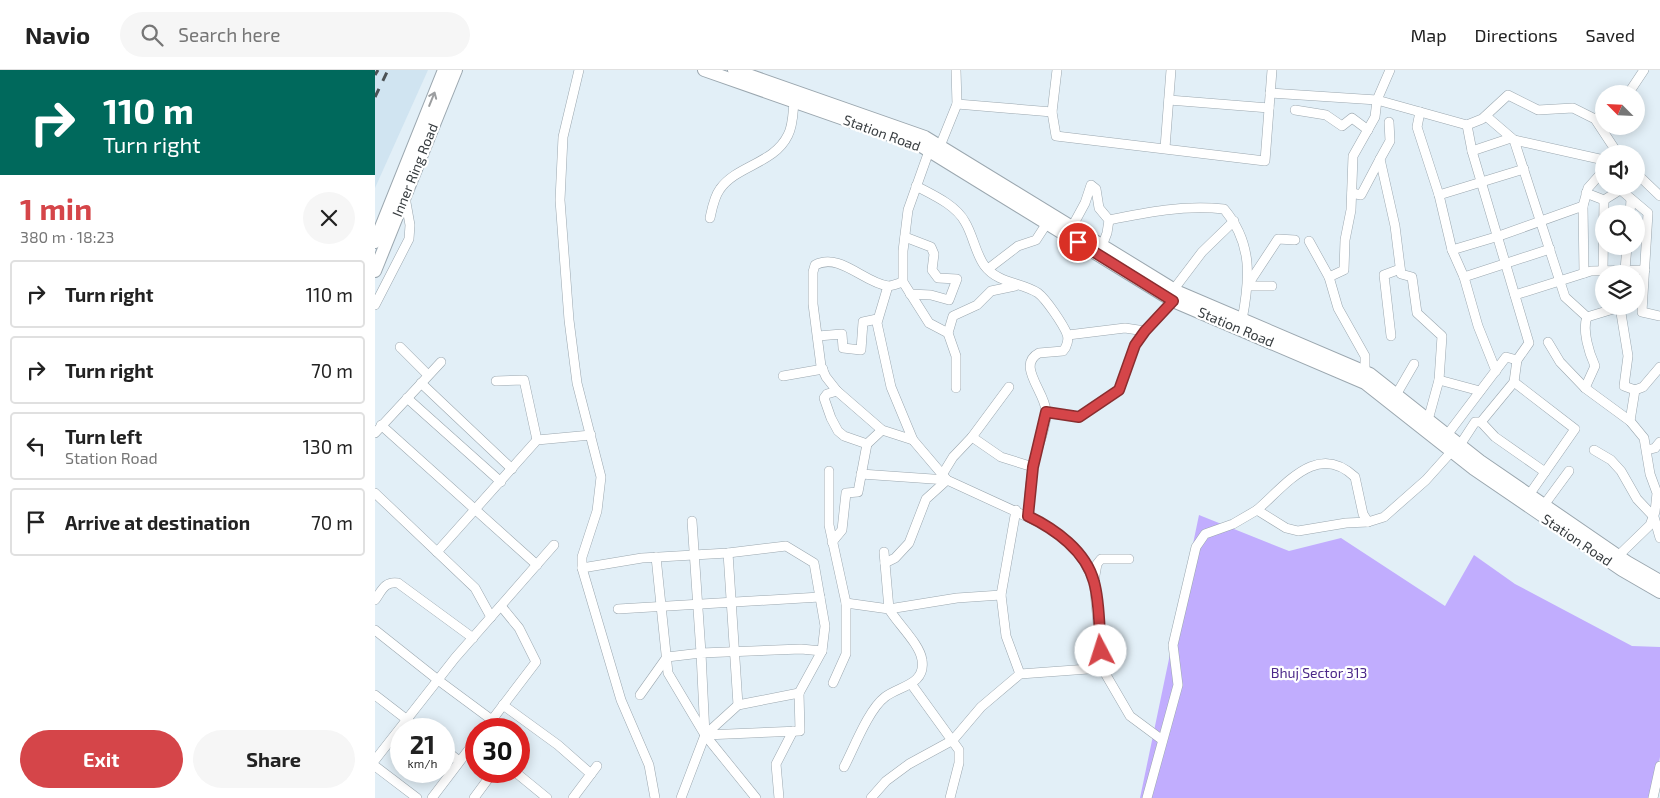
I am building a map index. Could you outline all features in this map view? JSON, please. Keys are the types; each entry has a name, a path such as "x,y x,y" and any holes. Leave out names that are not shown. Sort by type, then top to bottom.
{"street":[{"name":"Inner Ring Road","path":"375,242 444,70"},
{"name":"Inner Ring Road","path":"375,271 456,70"},
{"path":"579,70 563,137 560,200 568,311 577,383 601,477 600,494 582,557 582,568 621,700 649,765 655,798"},
{"name":"Station Road","path":"704,70 921,146 935,149 1072,227 1174,295 1242,320 1365,372 1447,435 1456,448 1618,556 1660,581"},
{"name":"Station Road","path":"734,70 925,137 935,149 1047,223 1174,295 1365,383 1622,570 1660,592"},
{"path":"948,333 929,323 903,282 908,210 916,186 957,104 956,70"},
{"path":"1057,70 1052,112 1056,136 1265,161 1272,70"},
{"path":"1165,148 1171,70"},
{"path":"1329,277 1344,270 1345,240 1352,193 1353,156 1375,117 1377,100 1389,70"},
{"path":"1634,85 1644,70"},
{"path":"1270,93 1377,100 1467,125 1486,116 1508,94 1538,110 1573,108 1595,119"},
{"path":"1169,100 1269,108"},
{"path":"710,218 719,191 727,181 769,157 783,144 791,127 794,102"},
{"path":"957,104 1052,112"},
{"path":"1295,110 1327,115 1342,126 1352,118 1369,130"},
{"path":"1420,112 1417,127 1439,195 1452,250 1464,276 1478,326 1496,371"},
{"path":"1486,116 1513,139 1595,158"},
{"path":"1352,193 1361,195 1390,141 1389,122"},
{"path":"1467,125 1472,151 1499,236 1529,343 1517,360 1514,382 1481,422"},
{"path":"1472,151 1513,139"},
{"path":"1513,139 1565,297 1587,316"},
{"path":"1380,159 1395,226 1401,274 1412,277 1417,313 1442,336 1439,380 1428,420"},
{"path":"1439,195 1524,169"},
{"path":"1584,273 1583,206 1588,188 1595,181"},
{"path":"1645,182 1660,196"},
{"path":"1072,227 1085,203 1091,185 1096,188 1099,208 1109,220 1107,234 1102,246"},
{"path":"916,186 939,198 965,220 984,265 999,278 1015,286 1035,291 1043,297 1068,335 1067,347 1063,351 1039,353 1031,362 1029,371 1044,397 1046,412 1033,467 1028,516"},
{"path":"1587,193 1604,200"},
{"path":"375,306 409,239 410,225 405,195"},
{"path":"1603,265 1604,200 1610,195"},
{"path":"1626,195 1648,213 1645,270"},
{"path":"1631,199 1631,205"},
{"path":"1109,220 1159,209 1195,206 1224,210 1234,221 1249,262 1249,284 1242,320"},
{"path":"1452,250 1499,236 1583,206"},
{"path":"1046,412 1079,417 1100,401 1115,395 1121,385 1131,353 1145,331 1174,295 1202,252 1234,221"},
{"path":"988,268 1018,246 1036,240 1047,223"},
{"path":"905,237 931,248 933,254 932,270 937,278 957,279 949,300 931,295 910,294"},
{"path":"1249,284 1278,239 1295,240"},
{"path":"1309,241 1329,277 1338,308 1365,356 1365,372"},
{"path":"1464,276 1550,250"},
{"path":"903,282 888,286 826,261 815,264 813,272 813,304 823,369 837,391 882,430 913,440"},
{"path":"1391,336 1383,275 1400,269"},
{"path":"1515,295 1560,280 1595,271"},
{"path":"1249,284 1272,286"},
{"path":"888,286 877,318 891,387 913,440 945,477"},
{"path":"956,388 956,356 948,333 953,316 977,305 991,291 1015,286"},
{"path":"1587,316 1620,307 1628,356 1624,386 1635,390 1643,387 1660,367"},
{"path":"1645,313 1660,316"},
{"path":"1585,388 1595,366 1589,353 1590,344 1585,334 1587,316"},
{"path":"819,336 841,334 843,348 861,350 863,322 877,318"},
{"path":"1068,335 1125,328 1145,331"},
{"path":"1548,342 1560,362 1585,388 1630,421 1644,438 1650,474 1657,493 1656,513 1660,538"},
{"path":"400,347 428,375"},
{"path":"1447,435 1506,357 1517,360"},
{"path":"375,433 441,362"},
{"path":"1396,395 1414,364"},
{"path":"783,376 823,369"},
{"path":"496,381 524,380 537,440"},
{"path":"1439,380 1480,391"},
{"path":"1514,382 1575,429 1529,495"},
{"path":"421,383 513,469"},
{"path":"885,563 895,558 909,542 926,500 945,477 953,457 972,437 1009,387"},
{"path":"1630,421 1635,390"},
{"path":"837,391 827,394 824,398 831,418 844,436 867,444"},
{"path":"407,398 501,482"},
{"path":"1257,510 1286,528 1298,531 1346,523 1368,522 1384,517 1426,480 1456,448 1475,422 1481,422 1495,437 1545,472"},
{"path":"381,425 537,565"},
{"path":"833,542 842,530 846,493 857,492 867,444 882,430"},
{"path":"437,552 537,440 591,435"},
{"path":"972,437 1001,457 1033,467"},
{"path":"1647,450 1655,448 1660,442"},
{"path":"1594,450 1617,465 1637,499 1656,513"},
{"path":"1147,798 1161,739 1178,685 1173,645 1196,547 1205,534 1233,524 1257,510 1311,464 1325,462 1339,466 1355,477 1363,514 1368,522"},
{"path":"829,471 829,524 846,603 846,654 833,683"},
{"path":"1544,505 1569,471"},
{"path":"861,474 945,477 1045,524 1071,546 1083,560 1094,581"},
{"path":"375,493 475,588 491,616"},
{"path":"1015,510 1001,595 1005,636 1020,674"},
{"path":"1618,556 1650,526 1656,513"},
{"path":"681,798 705,735 691,521"},
{"path":"408,718 491,616 554,545"},
{"path":"582,568 656,557 694,553 729,553 786,546 814,563 825,626 822,651 799,693 799,730 705,735"},
{"path":"844,767 872,714 884,697 912,685 921,673 922,658 918,648 889,609 883,552"},
{"path":"729,553 738,705"},
{"path":"656,557 669,673 705,735 756,798"},
{"path":"1129,559 1101,559 1097,564 1094,581 1102,668 1131,716 1161,739"},
{"path":"375,600 384,586 390,582 399,583 473,638"},
{"path":"846,603 889,609 957,598 1001,595"},
{"path":"618,609 820,597"},
{"path":"493,718 536,662 519,628 501,606"},
{"path":"375,630 489,718"},
{"path":"640,694 667,657 701,653 822,651"},
{"path":"871,798 886,781 909,764 953,740 981,707 1020,674 1102,668"},
{"path":"912,685 959,750 959,763 950,798"},
{"path":"705,735 738,705 799,693"},
{"path":"375,695 406,718"},
{"path":"503,705 558,745 591,774"},
{"path":"779,798 776,764 793,731"},
{"path":"375,760 390,741"},
{"path":"445,798 435,795 465,754"},
{"path":"455,759 459,762"},
{"path":"375,766 417,798"},
{"path":"573,798 597,766"},
{"path":"1653,798 1660,766"},
{"path":"474,798 485,783"},
{"path":"529,783 547,798"}],"shaded area":[{"path":"375,70 428,70 375,188"}],"green space":[{"name":"Bhuj Sector 313","path":"1199,515 1289,551 1341,538 1445,606 1474,555 1515,584 1632,646 1660,647 1660,757 1652,798 1140,798"}],"railway":[{"path":"375,75 378,70"},
{"path":"375,97 388,70"}],"route":[{"path":"1078,242 1173,301 1145,331 1135,345 1126,365 1119,390 1115,395 1100,401 1079,417 1067,417 1046,412 1033,467 1028,516 1045,524 1059,535 1083,560 1094,581 1101,651"}]}
